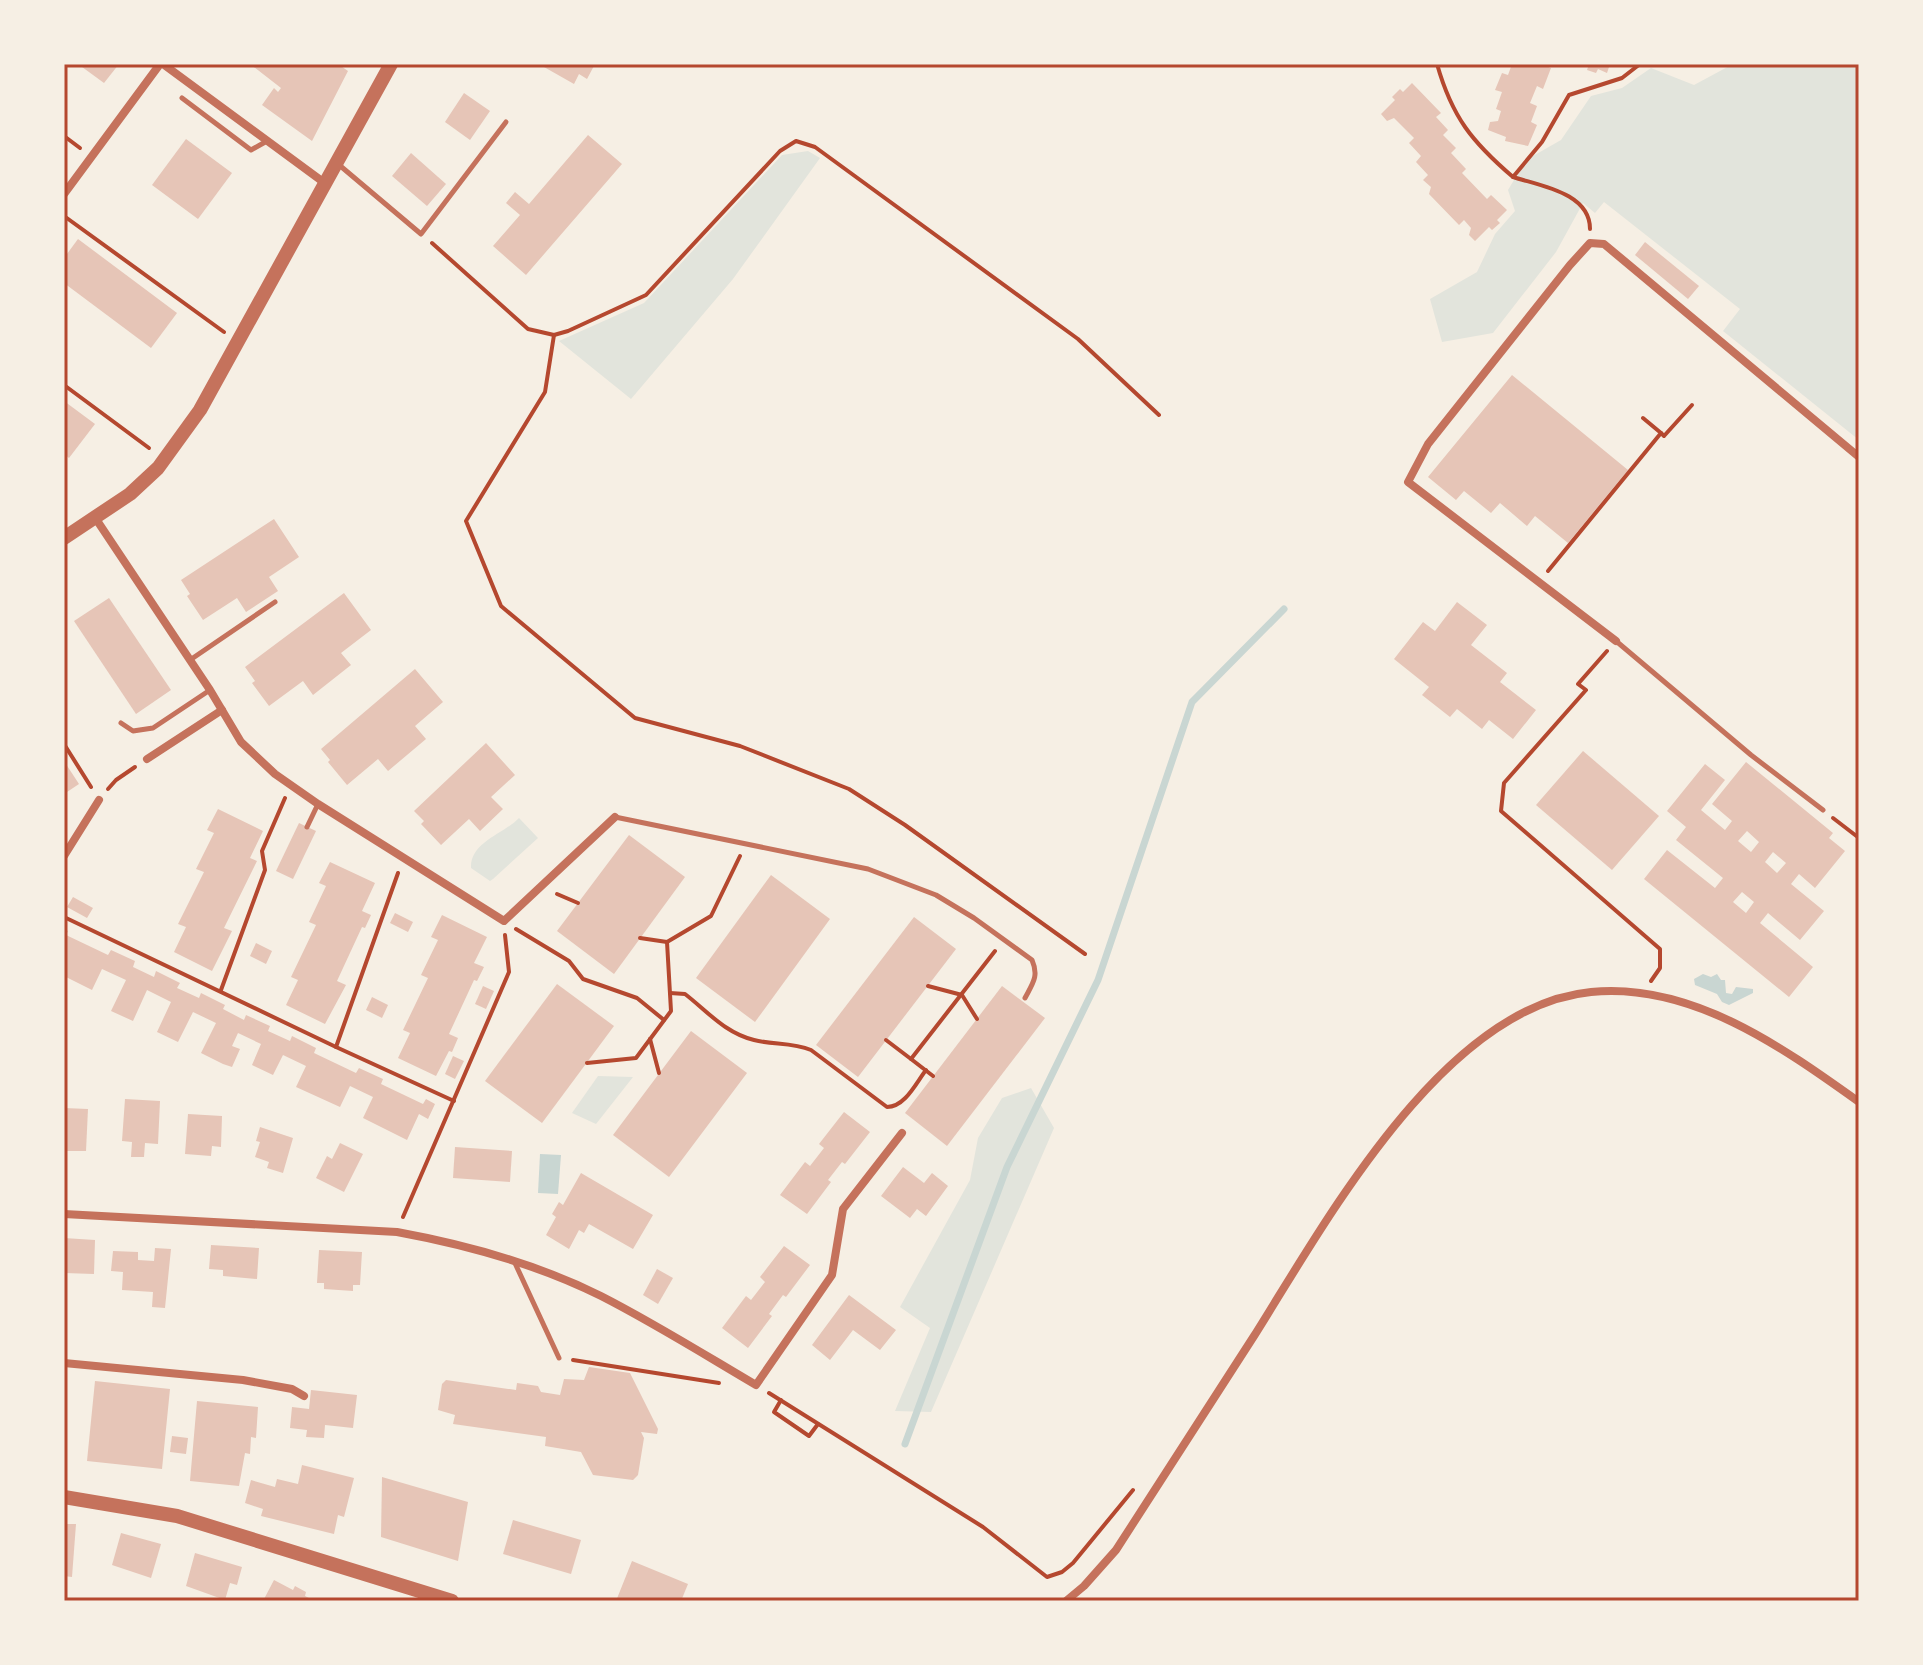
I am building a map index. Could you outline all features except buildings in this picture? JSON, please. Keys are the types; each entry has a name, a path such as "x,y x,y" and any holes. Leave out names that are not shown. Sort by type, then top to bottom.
{"street":[{"path":"64,194 162,64 326,184"},
{"path":"64,538 130,494 165,460 200,410 391,64"},
{"path":"1616,641 1408,482 1428,444 1590,243 1604,244 1859,457"},
{"path":"96,519 241,742 275,774 318,804 504,921 615,817"},
{"path":"147,759 222,710"},
{"path":"64,856 99,800"},
{"path":"1066,1601 1116,1550 1327,1221 1390,1131 1464,1051 1496,1027 1524,1010 1554,999 1591,992 1643,993 1697,1005 1788,1052 1859,1102"},
{"path":"64,1214 397,1232 449,1242 513,1260 603,1297 756,1385 832,1275 843,1209 902,1133"},
{"path":"64,1363 243,1380 292,1389 304,1396"},
{"path":"64,1497 177,1516 452,1601"}],"lane":[{"path":"182,98 251,150 267,141"},
{"path":"337,163 421,234 506,122"},
{"path":"190,660 275,602"},
{"path":"1616,641 1751,755 1823,810"},
{"path":"121,723 133,731 153,728 210,690"},
{"path":"307,827 318,804"},
{"path":"615,817 868,869 936,895 1032,960 1036,979 1025,998"},
{"path":"513,1260 559,1358"}],"path":[{"path":"1437,64 1452,108 1462,126 1485,153 1513,177 1573,197 1590,219 1590,243"},
{"path":"1513,177 1542,142 1569,95 1622,78 1640,64"},
{"path":"421,234 528,329 554,335 646,295 780,151 796,141 815,147 828,156 1078,339 1159,415"},
{"path":"64,216 239,343"},
{"path":"554,335 545,392 466,521 501,606 635,718 740,746 849,789 905,825 1085,954"},
{"path":"64,385 165,460"},
{"path":"1643,418 1664,436 1692,405"},
{"path":"1538,583 1661,433"},
{"path":"1616,641 1578,684 1586,690 1504,783 1501,811 1660,949 1660,968 1643,993"},
{"path":"64,744 99,800 116,780 147,759"},
{"path":"221,990 265,870 262,851 291,785"},
{"path":"1823,810 1859,838"},
{"path":"640,938 667,942 711,916 746,843"},
{"path":"336,1047 405,856"},
{"path":"540,886 578,903"},
{"path":"64,917 454,1101"},
{"path":"504,921 569,961 583,979 637,998 664,1020"},
{"path":"397,1232 509,972 504,921"},
{"path":"911,1059 1004,939"},
{"path":"587,1063 636,1058 671,1011 667,942"},
{"path":"928,986 962,995 977,1019"},
{"path":"670,993 685,994 710,1018 752,1040 798,1045 811,1050 887,1107 895,1107 902,1102 926,1070"},
{"path":"650,1039 659,1073"},
{"path":"886,1040 933,1076"},
{"path":"559,1358 731,1384 756,1385 983,1527 1047,1577 1062,1572 1073,1563 1138,1484"},
{"path":"781,1400 774,1412 809,1436 818,1424"}],"shaded area":[{"path":"1733,64 1859,64 1859,440 1723,331 1740,309 1604,202 1595,213 1583,203 1556,252 1493,333 1442,342 1430,299 1477,272 1495,234 1515,211 1508,190 1526,160 1561,140 1591,96 1622,88 1651,68 1694,85"},
{"path":"808,151 820,158 733,279 631,399 559,341 644,303 782,155"},
{"path":"519,818 538,838 490,881 471,868 472,859 482,845"},
{"path":"1703,974 1711,977 1717,974 1725,980 1726,993 1732,994 1736,987 1753,989 1753,993 1729,1005 1722,1002 1717,994 1695,985 1694,979"},
{"path":"598,1076 633,1077 596,1124 572,1113"},
{"path":"1031,1088 1054,1128 931,1412 895,1411 930,1328 900,1307 970,1180 978,1138 1002,1098"},
{"path":"540,1154 561,1155 558,1194 538,1193"}],"waterway":[{"path":"905,1444 1007,1167 1098,980 1192,702 1284,609"}]}
